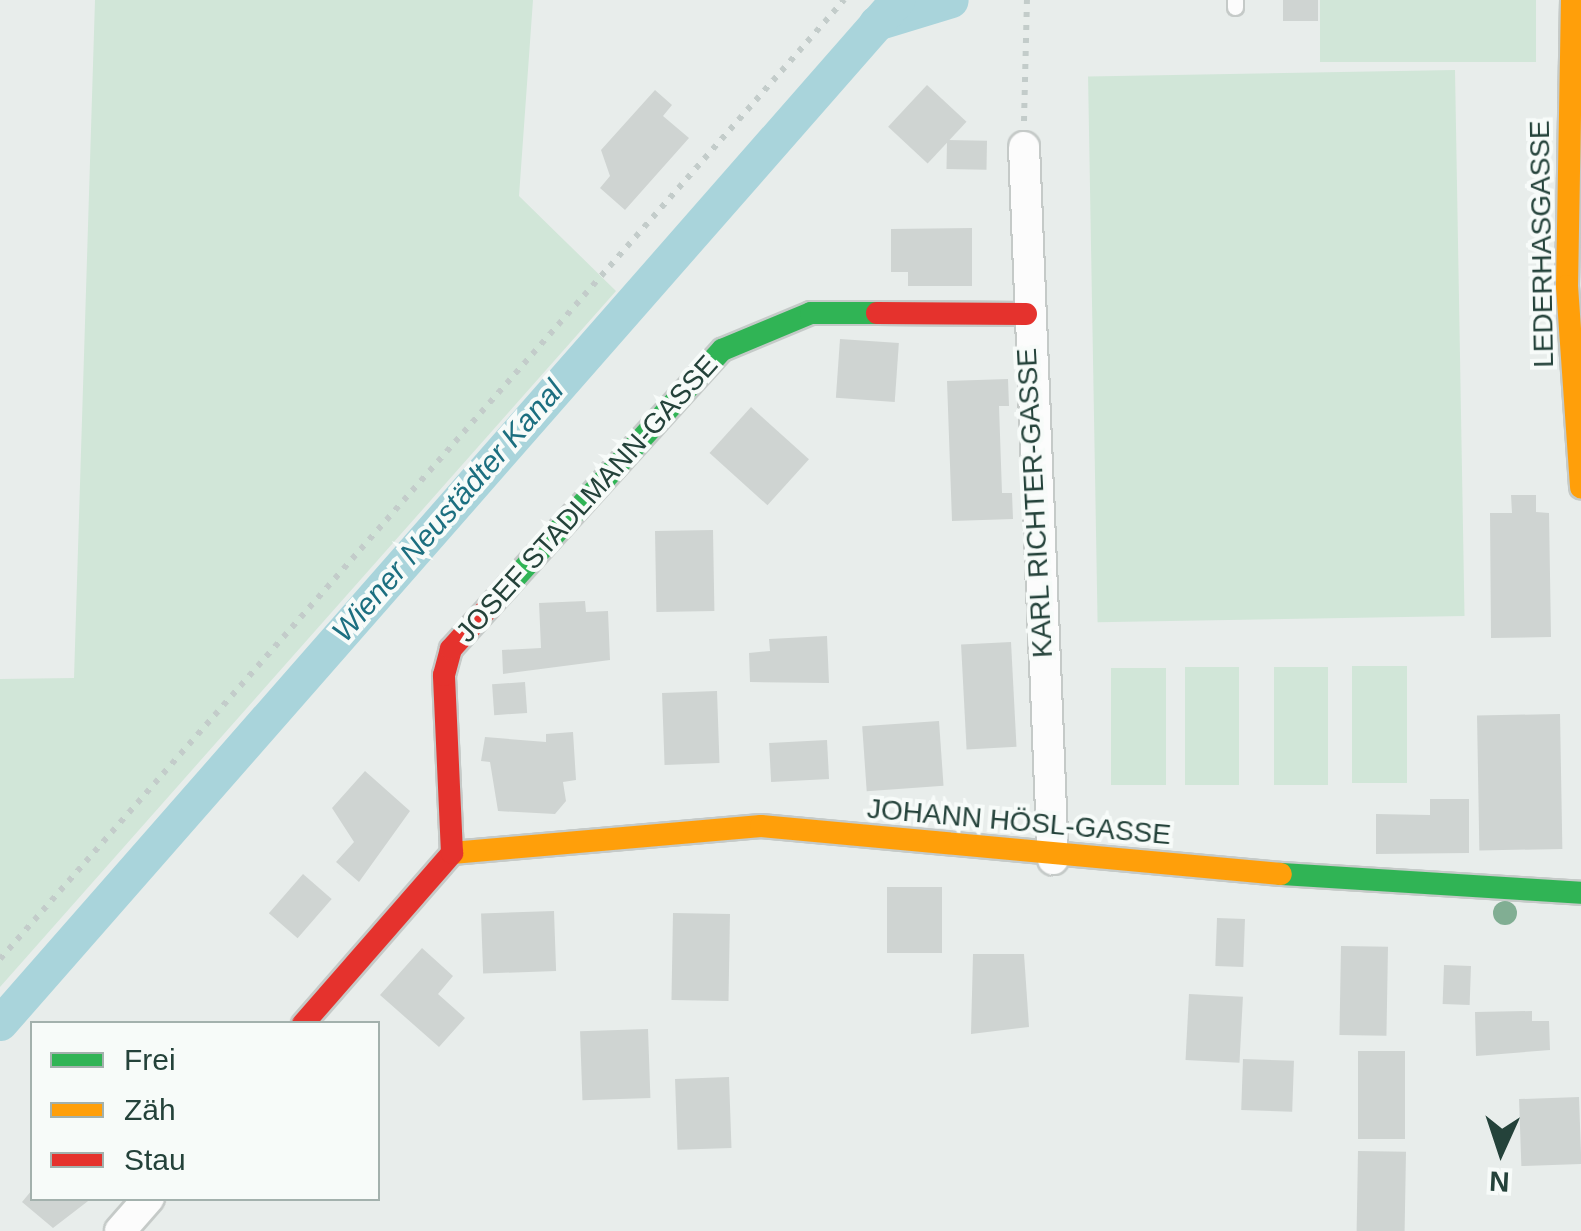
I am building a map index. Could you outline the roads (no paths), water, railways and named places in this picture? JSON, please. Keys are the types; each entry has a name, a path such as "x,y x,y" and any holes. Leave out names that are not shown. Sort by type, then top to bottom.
{"street":[{"name":"LEDERHASGASSE","path":"1572,0 1567,286 1581,488"},
{"name":"KARL RICHTER-GASSE","path":"1024,147 1026,314 1053,859"},
{"name":"JOSEF STADLMANN-GASSE","path":"452,853 444,675 451,649 722,350 811,313 1026,314"},
{"name":"JOHANN HÖSL-GASSE","path":"452,853 761,826 1053,859 1581,893"},
{"path":"305,1021 452,853"},
{"path":"120,1231 146,1201"}],"waterway":[{"name":"Wiener Neustädter Kanal","path":"0,1023 897,0"},
{"path":"876,23 951,0"}]}
